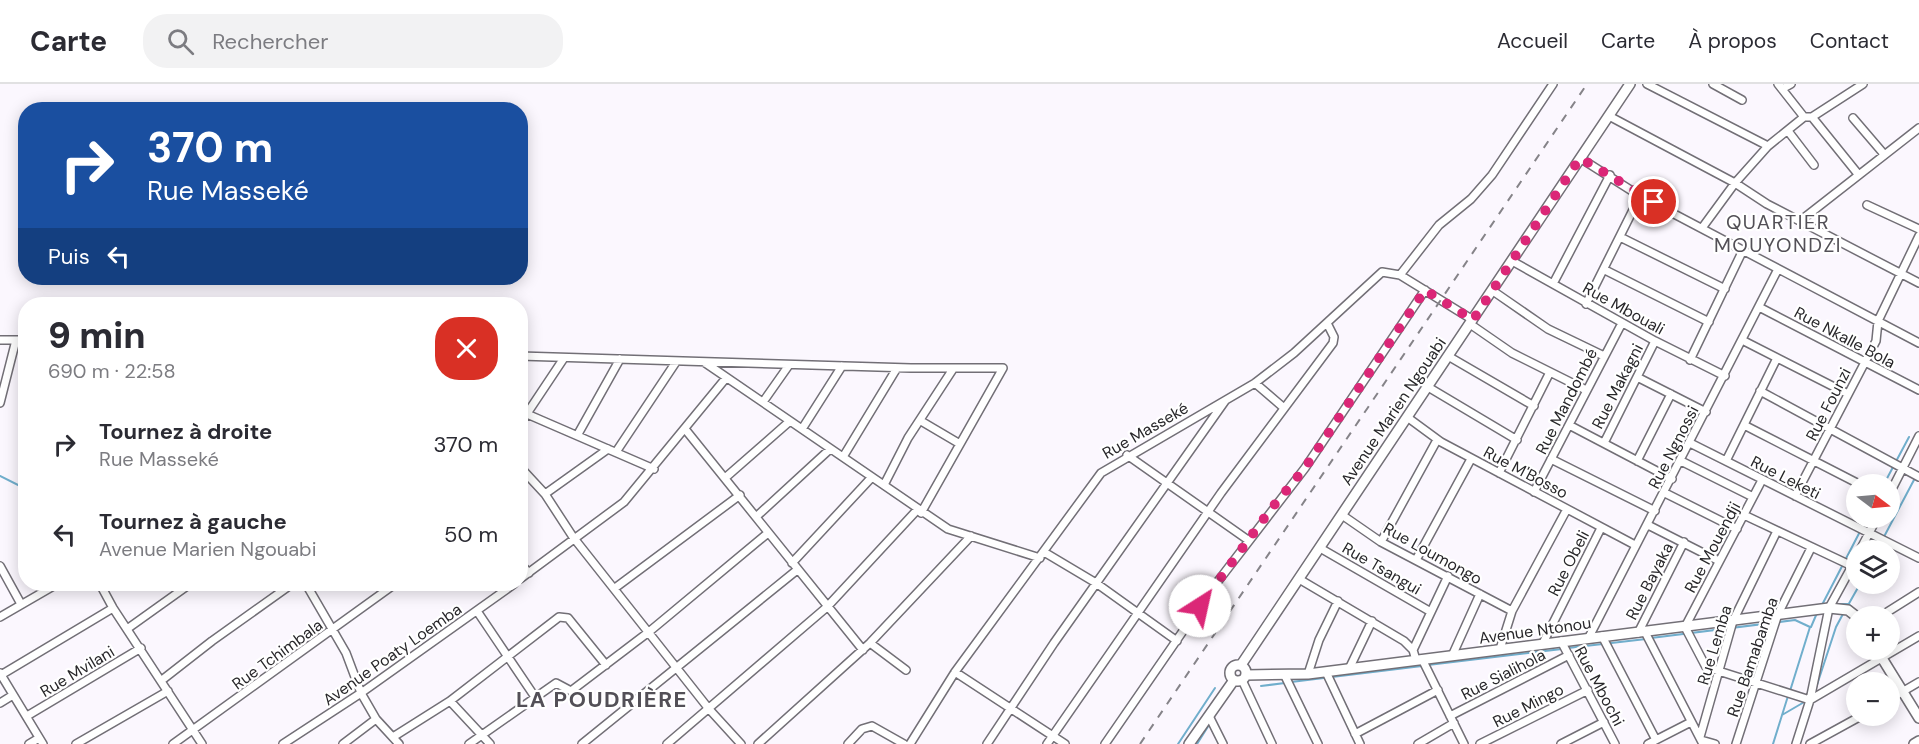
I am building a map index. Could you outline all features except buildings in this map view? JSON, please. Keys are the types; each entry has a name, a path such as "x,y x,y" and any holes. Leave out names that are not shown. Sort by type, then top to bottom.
{"street":[{"path":"1553,84 1492,175 1471,199 1439,225 1400,275 1471,322 1512,353 1586,390"},
{"name":"Avenue Marien Ngouabi","path":"1240,679 1230,677 1230,669 1237,664 1242,665 1630,84"},
{"path":"1647,84 1768,146"},
{"path":"1713,84 1742,100"},
{"path":"1791,84 1780,87 1858,174"},
{"path":"1702,228 1735,183 1768,146 1808,117 1863,84"},
{"path":"1609,116 1735,183 1767,204 1919,283"},
{"path":"1853,118 1883,153"},
{"path":"1800,221 1883,153 1919,128"},
{"path":"1788,131 1814,165"},
{"path":"1580,158 1640,196 1919,343"},
{"path":"1554,282 1610,175"},
{"path":"1586,304 1640,196"},
{"path":"1867,205 1919,229"},
{"name":"Rue Founzi","path":"1795,496 1876,341 1878,321 1919,236"},
{"path":"1620,237 1725,289"},
{"path":"1690,360 1743,250"},
{"name":"Rue Mbouali","path":"1512,261 1554,282 1586,304 1690,360 1725,375"},
{"name":"Rue Ngnossi","path":"1589,637 1635,545 1665,493 1778,269"},
{"path":"1605,270 1709,322"},
{"name":"Rue Masseké","path":"910,744 955,672 1101,473 1127,455 1256,383 1327,323 1375,276 1388,272 1400,275"},
{"path":"1105,744 1248,540 1305,468 1425,290"},
{"path":"1492,291 1548,329 1604,357"},
{"name":"Rue Nkalle Bola","path":"1759,307 1919,390"},
{"name":"Rue Mandombé","path":"1534,492 1622,322"},
{"path":"1047,744 1136,612 1333,344 1334,337 1327,323"},
{"path":"0,340 16,340 0,403"},
{"path":"1742,340 1848,394"},
{"name":"Rue Makagni","path":"1604,443 1655,341"},
{"path":"528,356 897,368 1003,368 919,511 826,607 667,744"},
{"path":"1448,356 1534,406"},
{"path":"528,405 564,358"},
{"path":"1726,461 1777,358"},
{"path":"578,434 620,359"},
{"path":"616,452 676,362"},
{"path":"704,362 829,450 843,457 948,529 1042,555 1096,583 1176,641"},
{"path":"763,402 789,364"},
{"path":"802,429 842,366"},
{"path":"843,457 897,368"},
{"path":"884,485 908,438 953,369"},
{"path":"1499,473 1550,372"},
{"path":"1637,377 1706,412"},
{"path":"529,573 573,537 624,502 654,469 726,378"},
{"path":"1256,383 1284,408"},
{"path":"1428,387 1517,440"},
{"path":"1760,391 1919,477"},
{"path":"1638,460 1671,394"},
{"path":"987,744 1096,583 1227,399"},
{"path":"528,414 654,469"},
{"name":"Rue M'Bosso","path":"1407,417 1437,440 1635,545"},
{"path":"725,478 790,421"},
{"path":"921,421 960,444"},
{"path":"1569,425 1672,479"},
{"path":"1744,425 1846,478"},
{"path":"685,429 757,516 826,607 863,650"},
{"path":"1900,474 1918,439"},
{"path":"1381,542 1437,440"},
{"name":"Rue Leketi","path":"1690,443 1919,558"},
{"path":"545,494 608,449"},
{"path":"757,516 829,450"},
{"path":"1127,455 1248,540"},
{"path":"1416,560 1472,459"},
{"path":"1551,459 1655,511"},
{"path":"1681,461 1753,497"},
{"path":"528,476 545,494 573,537 679,667 709,709 741,744"},
{"path":"792,563 872,477"},
{"name":"Rue Mouendji","path":"1685,627 1762,480"},
{"path":"1665,493 1737,529"},
{"path":"615,588 740,495"},
{"path":"1500,649 1512,611 1567,509"},
{"name":"Rue Loumongo","path":"1342,515 1381,542 1512,611"},
{"path":"1744,515 1846,563"},
{"path":"1648,525 1719,561"},
{"name":"Rue Obeli","path":"1543,644 1602,528"},
{"path":"1866,540 1872,528"},
{"name":"Rue Lemba","path":"1702,740 1733,621 1777,531"},
{"path":"469,744 557,683 569,692 650,631 768,533"},
{"path":"758,744 863,650 971,537"},
{"name":"Rue Bayaka","path":"1641,632 1684,542"},
{"name":"Rue Tsangui","path":"1320,548 1431,612"},
{"name":"Rue Bamabamba","path":"1736,744 1778,614 1811,548"},
{"path":"0,566 21,604"},
{"path":"582,744 797,570"},
{"path":"1413,650 1448,576"},
{"path":"1796,744 1810,700 1828,608 1846,576"},
{"path":"1299,579 1404,641 1413,650 1438,690 1464,744"},
{"path":"0,617 44,591"},
{"path":"104,591 202,744"},
{"path":"127,629 180,591"},
{"path":"162,680 212,640 282,591"},
{"path":"310,591 346,653 361,693 376,719 399,744"},
{"name":"Rue Tchimbala","path":"173,744 386,591"},
{"name":"Avenue Poaty Loemba","path":"282,744 361,693 433,639 504,591"},
{"path":"1897,606 1919,592"},
{"path":"1452,656 1480,594"},
{"path":"1308,674 1319,640 1338,601"},
{"path":"29,744 41,741 1,674 113,608"},
{"path":"1828,608 1846,610"},
{"name":"Avenue Ntonou","path":"1240,679 1326,672 1828,608"},
{"path":"477,611 535,697"},
{"path":"393,737 450,700 564,616 606,665"},
{"path":"1349,669 1372,621"},
{"path":"1685,627 1706,667 1810,700 1879,660"},
{"path":"1641,632 1702,740 1715,744"},
{"path":"1602,636 1652,742 1691,722"},
{"path":"1900,647 1919,636"},
{"name":"Rue Mbochi","path":"1561,641 1616,744"},
{"path":"870,643 906,670"},
{"name":"Rue Mvilani","path":"27,716 141,648"},
{"name":"Rue Sialihola","path":"1418,744 1452,720 1569,656"},
{"path":"1883,660 1919,718"},
{"path":"1189,744 1240,679 1242,665"},
{"path":"955,672 1065,744"},
{"path":"1326,672 1360,744"},
{"path":"1285,676 1318,744"},
{"path":"1240,679 1272,744"},
{"path":"1902,692 1919,682"},
{"path":"1355,734 1438,690"},
{"name":"Rue Mingo","path":"1480,744 1588,690"},
{"path":"76,744 168,691"},
{"path":"0,703 13,695"},
{"path":"450,700 490,744"},
{"path":"1209,716 1223,744"},
{"path":"343,744 376,719"},
{"path":"1561,744 1604,722"},
{"path":"1810,744 1846,724"},
{"path":"848,744 862,729 872,726 904,744"},
{"path":"1914,744 1919,741"}],"waterway":[{"path":"1889,474 1909,437"},
{"path":"0,476 18,485"},
{"path":"1882,540 1915,478"},
{"path":"1823,603 1862,528"},
{"path":"1848,606 1854,594"},
{"path":"1835,604 1851,606"},
{"path":"1814,694 1836,627 1844,612"},
{"path":"1811,627 1817,613"},
{"path":"1651,638 1795,620 1810,627 1790,691"},
{"path":"1568,648 1646,639"},
{"path":"1428,665 1562,649"},
{"path":"1291,682 1422,666"},
{"path":"1261,686 1285,683"},
{"path":"1178,744 1215,688"},
{"path":"1773,744 1788,696"},
{"path":"1782,715 1806,701"},
{"path":"1197,744 1214,717"}],"railway":[{"path":"1140,744 1587,84"}],"district":[{"name":"QUARTIER MOUYONDZI","path":"1778,234"},
{"name":"LA POUDRIÈRE","path":"602,699"}],"route":[{"path":"1200,606 1271,509 1305,468 1425,290 1473,320 1580,158 1640,196 1654,202"}]}
